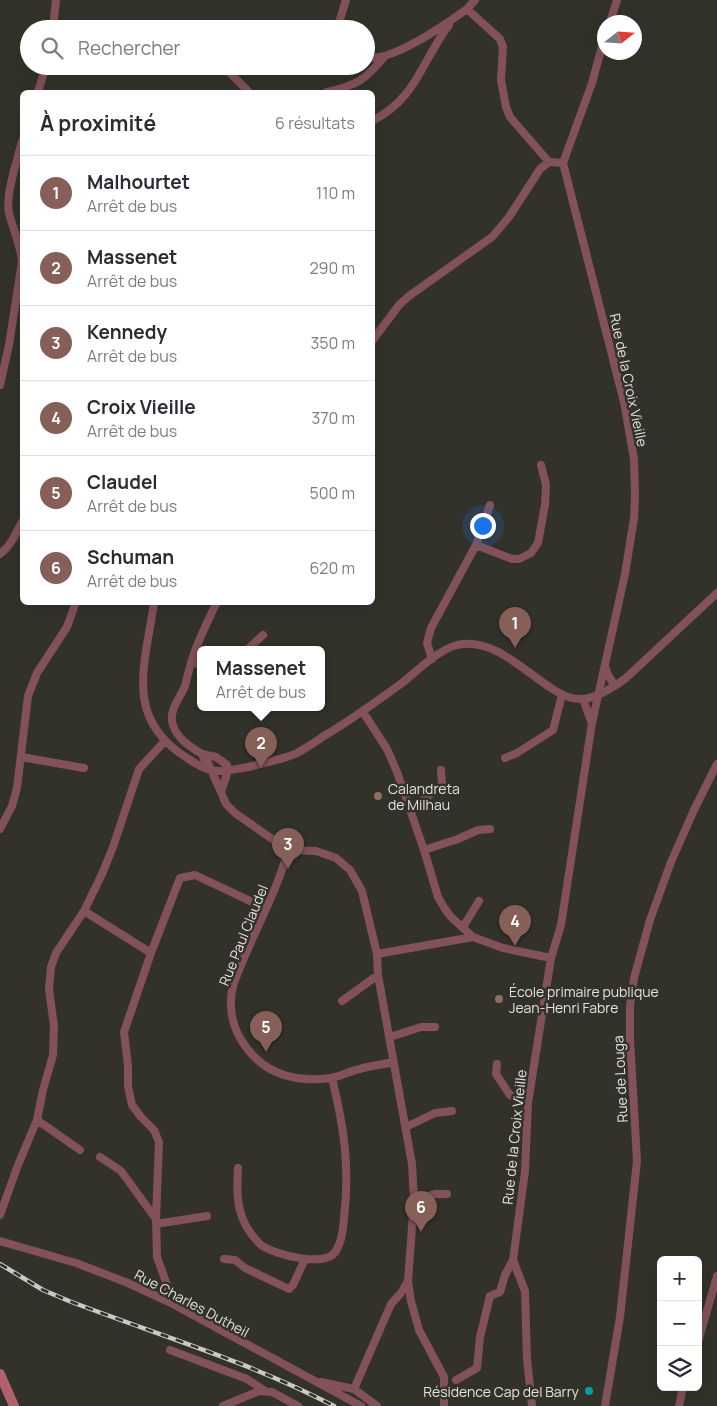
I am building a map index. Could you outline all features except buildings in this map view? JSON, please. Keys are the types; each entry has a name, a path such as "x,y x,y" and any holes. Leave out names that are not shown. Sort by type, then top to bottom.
{"street":[{"path":"54,20 56,0"},
{"path":"340,20 346,0"},
{"path":"375,58 430,35 467,9 475,0"},
{"path":"612,15 617,0"},
{"path":"467,9 500,40 503,47 501,80 506,107 510,117 549,162"},
{"path":"375,120 386,114 413,86 439,38 455,18"},
{"path":"375,68 386,55"},
{"path":"375,337 399,305 409,296 492,236 509,217 540,169 549,162 563,163 598,60"},
{"path":"39,90 43,75"},
{"path":"231,75 247,90"},
{"path":"334,90 355,84 368,75"},
{"path":"20,149 11,183 8,210 20,249"},
{"name":"Rue de la Croix Vieille","path":"532,1406 527,1360 525,1291 513,1260 525,1171 528,1102 551,958 561,925 597,695 625,574 634,518 635,495 634,459 624,400 563,163"},
{"path":"0,385 9,345 20,274"},
{"path":"476,545 519,560 531,553 538,544 546,505 546,485 541,465"},
{"path":"432,659 427,643 432,628 476,545 490,505"},
{"path":"0,554 9,547 20,525"},
{"path":"0,549 16,532"},
{"path":"154,605 142,695 151,723 166,741 194,762 228,768 248,767 297,753 364,712 432,659 458,645 481,646 491,649 562,695 586,698 597,695 615,686 642,664 717,593"},
{"path":"0,829 12,806 21,757 28,696 37,673 67,627 75,605"},
{"path":"198,646 215,605"},
{"path":"251,646 263,635"},
{"path":"197,648 185,686 173,711 171,718 173,726 186,743 202,754 216,757 228,768"},
{"path":"191,662 197,663"},
{"path":"605,664 608,675 615,686"},
{"path":"505,758 517,753 552,730 562,695"},
{"name":"Rue de la Croix Vieille","path":"586,698 592,723"},
{"path":"364,712 387,749 398,772 438,897 451,917 473,937 516,952 551,958"},
{"path":"0,1215 37,1120 53,1055 54,1026 49,989 51,967 56,953 84,911 113,847 138,769 166,741"},
{"path":"202,754 226,804 236,813 288,850 316,851 336,858 350,870 362,890 376,954 378,975 412,1164 414,1200 408,1280 411,1301 420,1330 444,1377 444,1406"},
{"path":"21,757 84,768"},
{"name":"Rue de Louga","path":"605,1406 620,1317 637,1162 630,1031 630,1007 634,978 650,920 671,862 717,764"},
{"path":"221,792 228,768"},
{"path":"411,810 442,785 441,770"},
{"path":"424,850 478,830 490,829"},
{"name":"Rue Paul Claudel","path":"288,850 282,874 265,908 234,985 232,1020 235,1028 245,1046 270,1070 293,1078 332,1078 358,1069 393,1062"},
{"path":"169,1302 167,1285 157,1257 156,1222 159,1142 154,1130 132,1105 128,1086 124,1032 180,878 195,875 265,908"},
{"path":"463,927 479,901"},
{"path":"84,911 152,953"},
{"path":"376,954 473,937"},
{"path":"342,1001 378,975"},
{"path":"390,1037 421,1028 435,1027"},
{"path":"497,1064 496,1074 510,1095 528,1102"},
{"path":"238,1168 237,1191 240,1211 245,1225 261,1244 280,1255 305,1259 320,1259 336,1252 341,1239 348,1178 344,1134 332,1078"},
{"path":"406,1127 435,1113 452,1111"},
{"path":"37,1120 80,1150"},
{"path":"100,1157 121,1172 156,1222"},
{"path":"414,1200 434,1194 447,1194"},
{"path":"156,1222 207,1216"},
{"name":"Rue Charles Dutheil","path":"0,1240 76,1263 128,1283 169,1302 361,1406"},
{"path":"224,1259 235,1260 245,1268 289,1289 293,1285 305,1259"},
{"path":"456,1380 476,1368 480,1337 490,1296 500,1292 513,1260"},
{"path":"702,1330 715,1290 717,1276"},
{"path":"354,1389 392,1304 408,1280"},
{"path":"170,1350 247,1379 265,1391"},
{"path":"0,1374 14,1406"},
{"name":"Rue Charles Dutheil","path":"312,1380 354,1389 377,1406"},
{"path":"223,1406 252,1393 265,1391 272,1392 298,1406"},
{"path":"679,1406 682,1391"}],"railway":[{"path":"0,1264 43,1290 237,1362 334,1406"}],"place":[{"name":"Malhourtet","path":"515,648"},
{"name":"Massenet","path":"261,768"},
{"name":"Calandreta de Milhau","path":"378,796"},
{"name":"Kennedy","path":"288,869"},
{"name":"Croix Vieille","path":"515,946"},
{"name":"École primaire publique Jean-Henri Fabre","path":"499,999"},
{"name":"Claudel","path":"266,1052"},
{"name":"Schuman","path":"421,1232"},
{"name":"Résidence Cap del Barry","path":"589,1391"}]}
